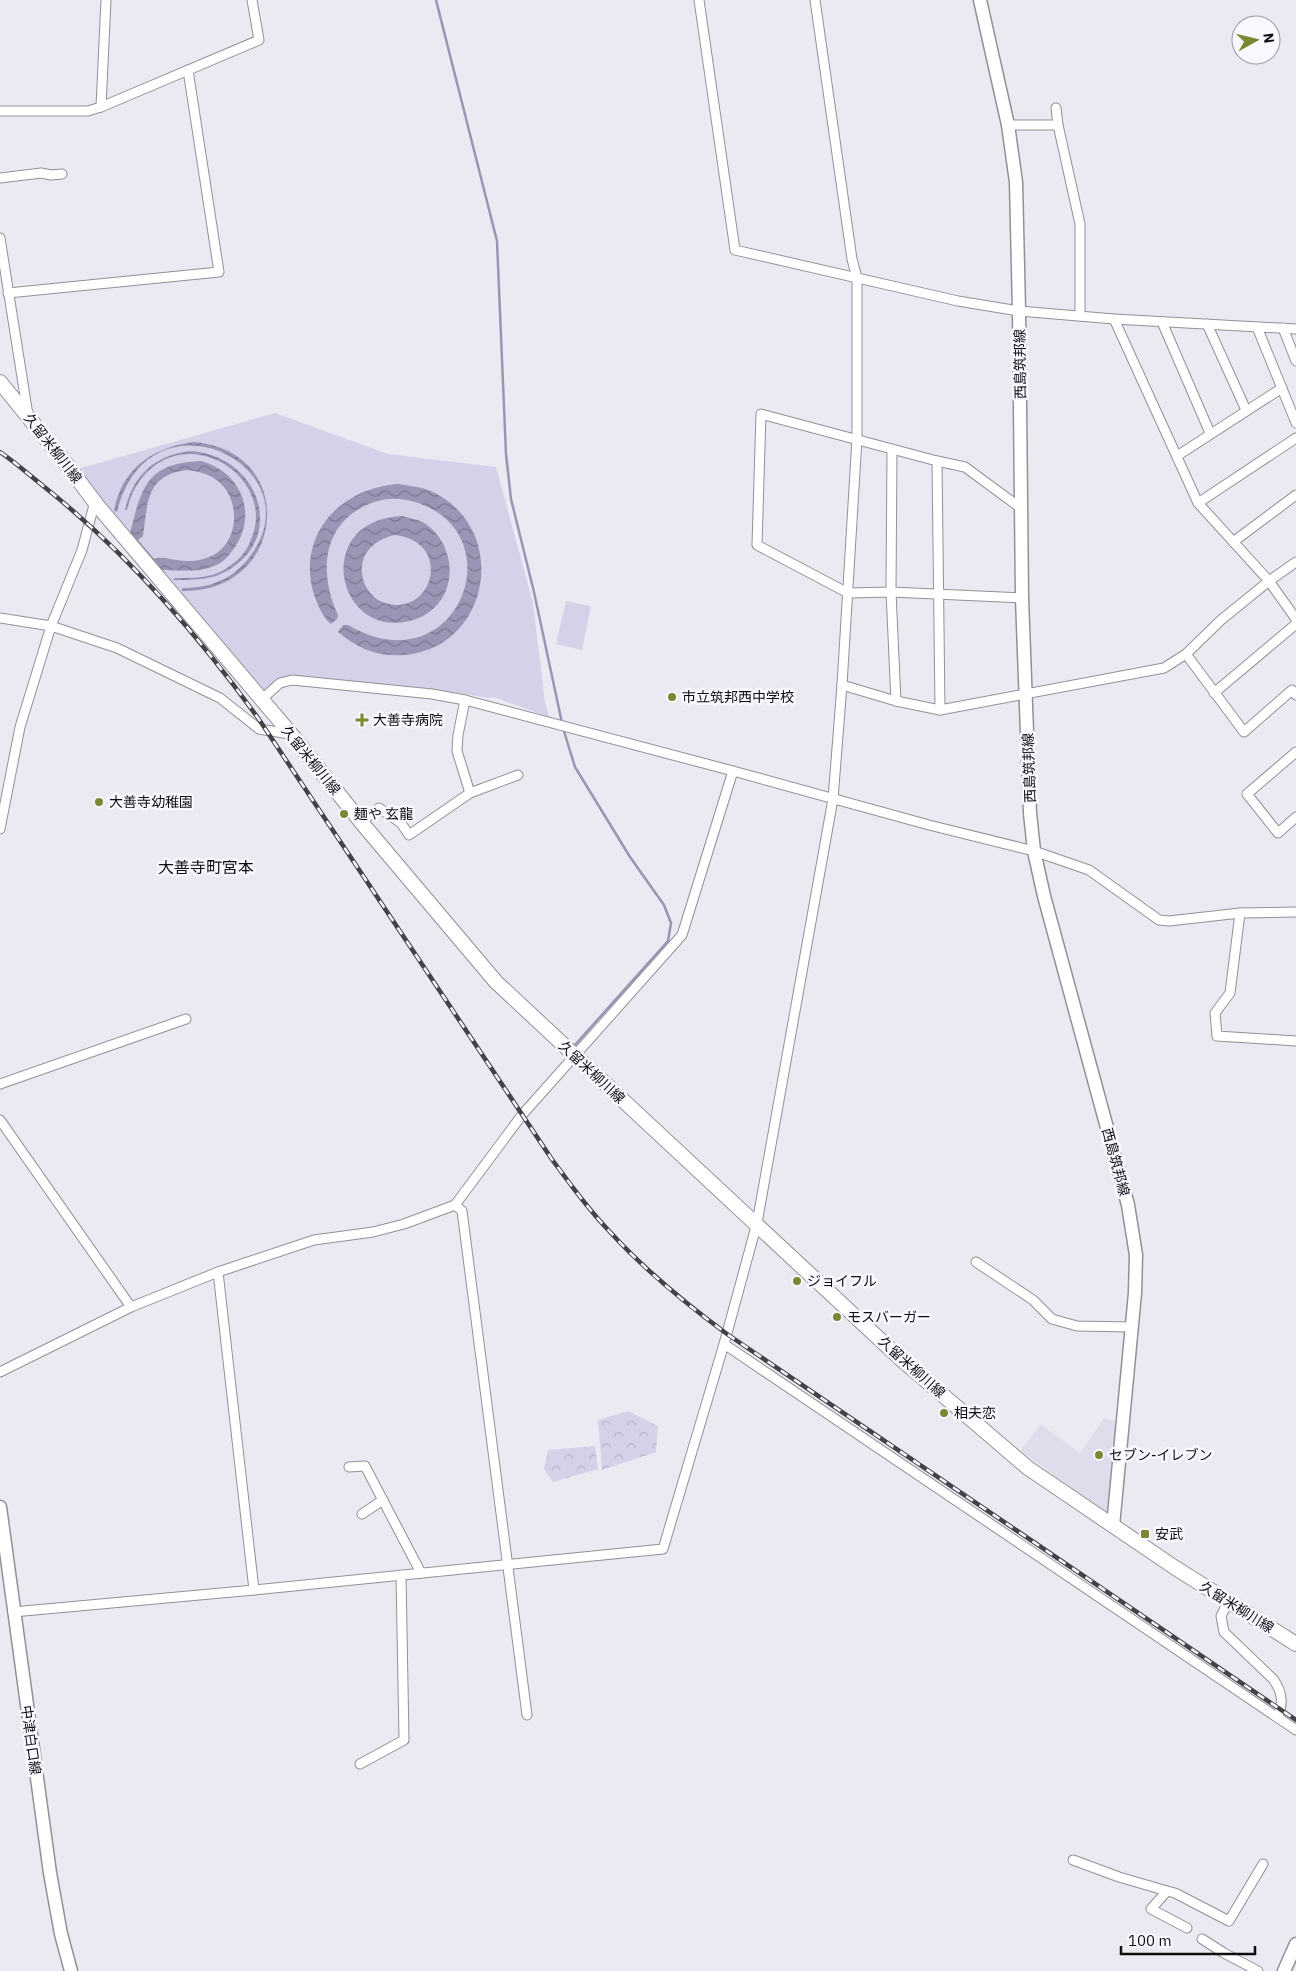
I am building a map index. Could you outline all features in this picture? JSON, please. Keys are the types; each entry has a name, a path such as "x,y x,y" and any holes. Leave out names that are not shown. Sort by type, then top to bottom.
{"main road":[{"name":"西島筑邦線","path":"980,0 1008,125 1016,182 1022,598 1030,813 1034,851 1046,906 1129,1208 1136,1255 1132,1327 1113,1526"},
{"name":"久留米柳川線","path":"0,382 96,505 291,734 360,822 496,982 903,1361 1028,1468 1228,1602 1296,1644"},
{"name":"中津白口線","path":"0,1507 50,1873 61,1934 71,1971"},
{"path":"1284,1971 1296,1944"}],"street":[{"path":"101,108 106,0"},
{"path":"0,111 88,111 101,108 259,40 252,0"},
{"path":"699,0 735,250 958,301 1019,312 1296,329"},
{"path":"13,1612 663,1549 724,1344 757,1223 833,799 857,439 857,278 852,259 815,0"},
{"path":"8,293 220,272 188,70"},
{"path":"1056,108 1080,224 1080,316"},
{"path":"1008,125 1058,125"},
{"path":"0,178 41,173 51,175 62,174"},
{"path":"0,238 28,416"},
{"path":"1114,319 1198,503 1268,581 1296,620"},
{"path":"1162,322 1210,433"},
{"path":"1207,324 1246,410"},
{"path":"1257,327 1296,422"},
{"path":"1283,328 1296,361"},
{"path":"1177,456 1282,388"},
{"path":"1022,509 965,467 761,414 757,545 848,593 891,592 1022,598"},
{"path":"1198,503 1296,438"},
{"path":"892,449 891,592 896,701"},
{"path":"936,461 940,710"},
{"path":"1233,542 1296,496"},
{"path":"0,829 20,727 51,626 82,550 94,505 96,505"},
{"path":"842,685 896,701 940,710 1164,668 1186,654 1221,620 1268,581 1296,562"},
{"path":"0,618 51,626 117,648 220,698 259,729 291,734"},
{"path":"1214,693 1296,624"},
{"path":"1186,654 1244,732 1295,690"},
{"path":"261,700 280,683 292,680 432,694 465,700 1034,851 1088,870 1159,920 1169,921 1240,913 1296,912"},
{"path":"465,700 457,751 470,793"},
{"path":"1296,752 1246,794 1278,834 1296,817"},
{"path":"0,1372 131,1307 218,1272 314,1240 373,1232 404,1224 455,1205 522,1115 573,1055 682,935 733,771"},
{"path":"360,822 379,808 401,822 409,835 470,793 518,775"},
{"path":"1240,913 1230,993 1215,1013 1217,1036 1296,1041"},
{"path":"0,1084 186,1019"},
{"path":"0,1120 131,1307"},
{"path":"455,1205 462,1211 527,1715"},
{"path":"976,1262 1032,1300 1052,1319 1077,1326 1132,1327"},
{"path":"218,1272 254,1590"},
{"path":"724,1344 1278,1716 1296,1730"},
{"path":"349,1467 366,1466 421,1573"},
{"path":"362,1514 383,1500"},
{"path":"360,1764 404,1740 401,1575"},
{"path":"1228,1602 1221,1616 1224,1632 1279,1687 1282,1698 1278,1716"},
{"path":"1074,1860 1119,1877 1175,1893 1229,1921 1263,1864"},
{"path":"1167,1890 1151,1909 1187,1928"},
{"path":"1202,1939 1224,1954 1258,1971"}],"shaded area":[{"path":"1104,1418 1113,1421 1120,1420 1111,1512 1106,1513 1021,1451 1040,1424 1080,1453"}],"green space":[{"path":"275,413 388,454 496,467 533,603 545,702 549,717 493,697 459,693 280,681 272,689 261,693 74,470"},
{"path":"566,601 591,606 582,650 556,644"},
{"path":"628,1411 658,1426 656,1452 602,1470 598,1420"},
{"path":"595,1446 598,1469 553,1482 544,1469 548,1450"}],"water":[{"path":"193,442 227,451 251,469 264,493 267,520 260,546 244,569 219,585 182,591 182,588 212,584 237,570 251,555 265,522 262,492 246,468 220,452 191,446 161,452 135,473 117,512 114,511 124,483 141,463 164,449"},
{"path":"190,451 216,457 236,469 250,485 258,505 260,525 253,545 239,563 216,576 195,580 174,580 174,578 215,574 235,562 244,553 250,542 256,516 253,498 244,483 232,470 217,460 200,455 182,455 164,460 150,469 140,480 132,494 127,510 125,510 134,487 147,469 166,457"},
{"path":"201,461 227,475 236,485 242,497 245,510 244,524 240,538 232,551 219,563 202,570 161,570 130,533 139,502 150,480 158,472 169,466","holes":["186,470 216,479 225,488 232,503 234,514 231,534 222,548 201,560 154,559 138,540 143,536 151,493 163,478 173,473"]},
{"path":"398,484 417,487 435,493 458,510 473,532 480,557 481,582 473,607 459,628 439,645 412,654 391,655 372,652 354,644 338,632 343,625 348,625 384,639 415,638 440,625 458,605 467,579 466,552 454,528 430,508 411,501 398,499 378,501 360,509 346,519 336,532 329,547 327,563 328,580 331,598 338,615 337,619 331,624 323,615 314,595 310,573 311,553 317,535 328,518 341,505 358,495 377,487"},
{"path":"403,516 418,520 427,525 442,541 449,562 448,584 438,604 420,618 409,621 384,622 364,613 351,596 344,576 345,555 355,536 374,522","holes":["395,535 413,541 425,551 430,564 430,577 425,590 415,600 402,605 385,603 378,600 367,589 364,582 362,573 364,557 373,545 387,537"]}],"waterway":[{"path":"436,0 497,241 506,454 511,499 534,592 562,723"},
{"path":"563,728 575,767 630,857 664,905 671,923 668,941 574,1046"}],"railway":[{"path":"0,452 73,510 102,537 158,594 210,655 258,718 551,1158 595,1215 638,1260 681,1298 727,1334 1296,1720"}],"place":[{"name":"市立筑邦西中学校","path":"672,697"},
{"name":"大善寺病院","path":"362,720"},
{"name":"大善寺幼稚園","path":"99,802"},
{"name":"麺や 玄龍","path":"344,814"},
{"name":"ジョイフル","path":"797,1281"},
{"name":"モスバーガー","path":"837,1317"},
{"name":"相夫恋","path":"944,1413"},
{"name":"セブン-イレブン","path":"1099,1455"},
{"name":"安武","path":"1145,1534"}],"district":[{"name":"大善寺町宮本","path":"206,867"}]}
